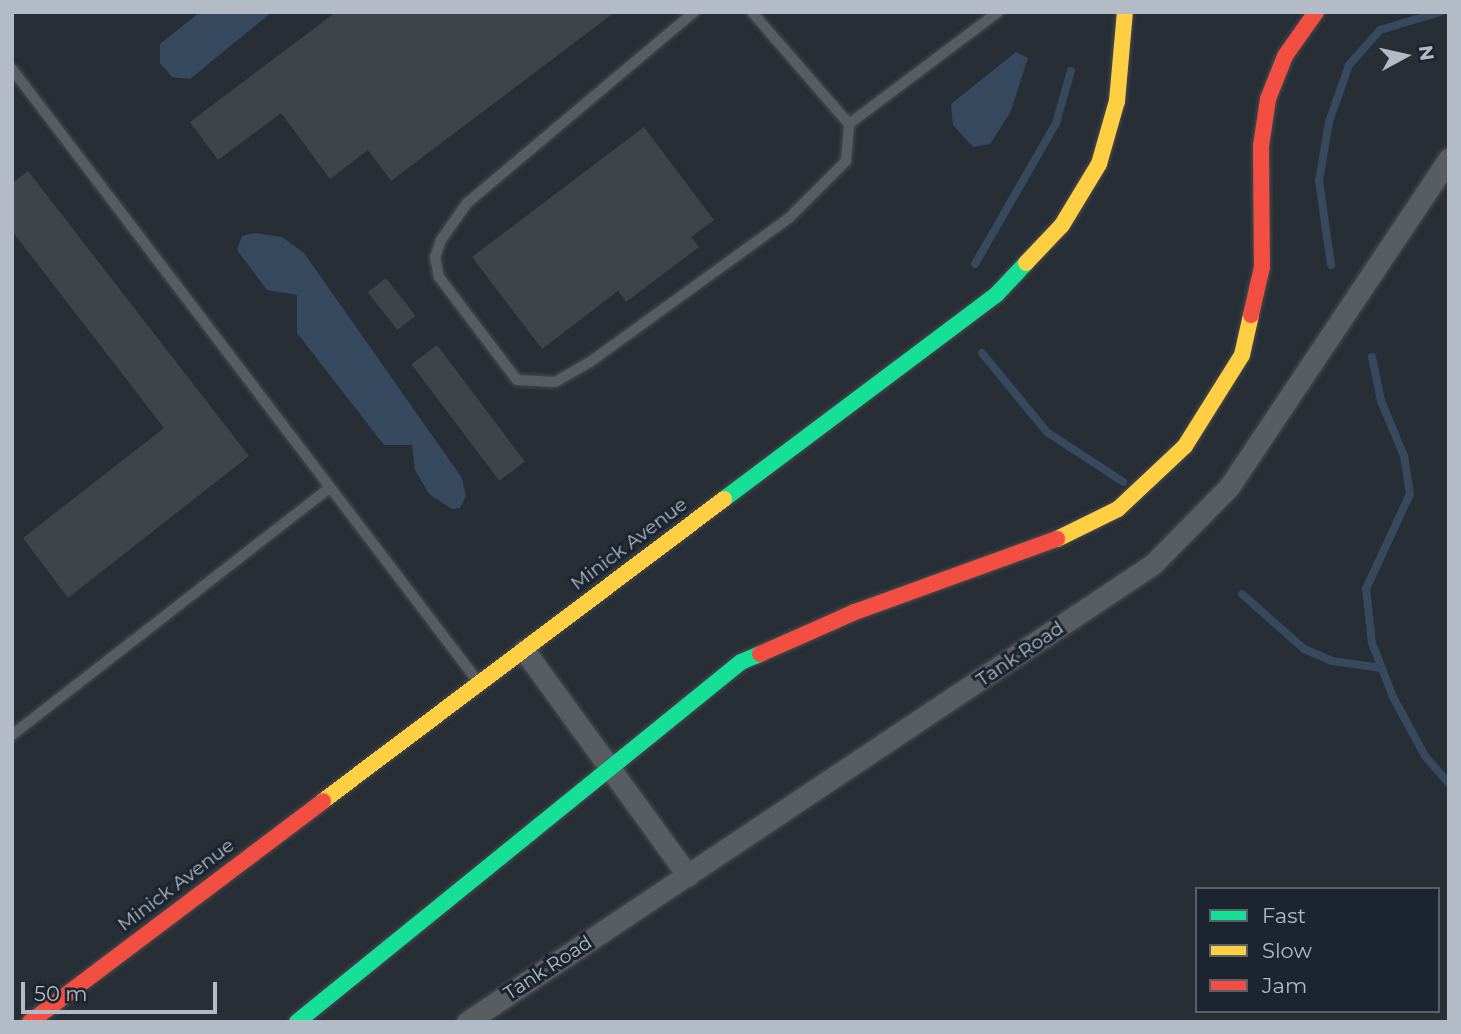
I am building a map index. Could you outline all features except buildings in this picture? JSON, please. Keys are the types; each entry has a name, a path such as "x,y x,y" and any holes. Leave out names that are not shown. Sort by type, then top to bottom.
{"street":[{"name":"Minick Avenue","path":"30,1022 996,295 1029,264 1062,225 1099,164 1117,101 1125,12"},
{"path":"297,1022 608,766 741,662 855,612 1081,530 1152,482 1185,446 1242,355 1262,267 1261,146 1268,99 1285,55 1316,12"},
{"name":"Tank Road","path":"467,1022 1105,598 1191,529 1281,414 1449,158"},
{"path":"524,650 688,876"}],"lane":[{"path":"694,12 467,203 441,240 435,257 439,277 517,380 555,382 590,362 789,219 846,160 849,124 752,12"},
{"path":"849,124 998,12"},
{"path":"12,69 479,683"},
{"path":"12,735 330,487"}],"water":[{"path":"200,12 272,12 190,79 172,77 160,63 160,44"},
{"path":"1016,52 1028,58 1010,113 990,144 973,147 953,125 951,104"},
{"path":"255,233 282,237 304,253 462,478 466,496 460,508 452,509 429,494 415,470 412,445 384,445 297,333 297,295 267,290 237,250 242,236"}],"waterway":[{"path":"1331,265 1319,181 1329,122 1349,65 1380,30 1440,12"},
{"path":"975,264 1056,123 1071,71"},
{"path":"982,353 1047,432 1123,482"},
{"path":"1372,357 1381,401 1404,456 1410,494 1366,589 1372,643 1393,697 1425,756 1449,784"},
{"path":"1242,594 1304,649 1332,661 1382,668"}],"traffic: fast":[{"path":"724,499 996,295 1026,263"},
{"path":"297,1022 741,662 760,654"}],"traffic: slow":[{"path":"1026,263 1062,225 1099,164 1117,101 1125,12"},
{"path":"1057,539 1118,509 1185,446 1242,355 1251,315"},
{"path":"323,801 724,499"}],"traffic: jam":[{"path":"1251,315 1262,267 1261,146 1268,99 1285,56 1316,12"},
{"path":"760,654 855,612 1057,539"},
{"path":"30,1022 323,801"}]}
